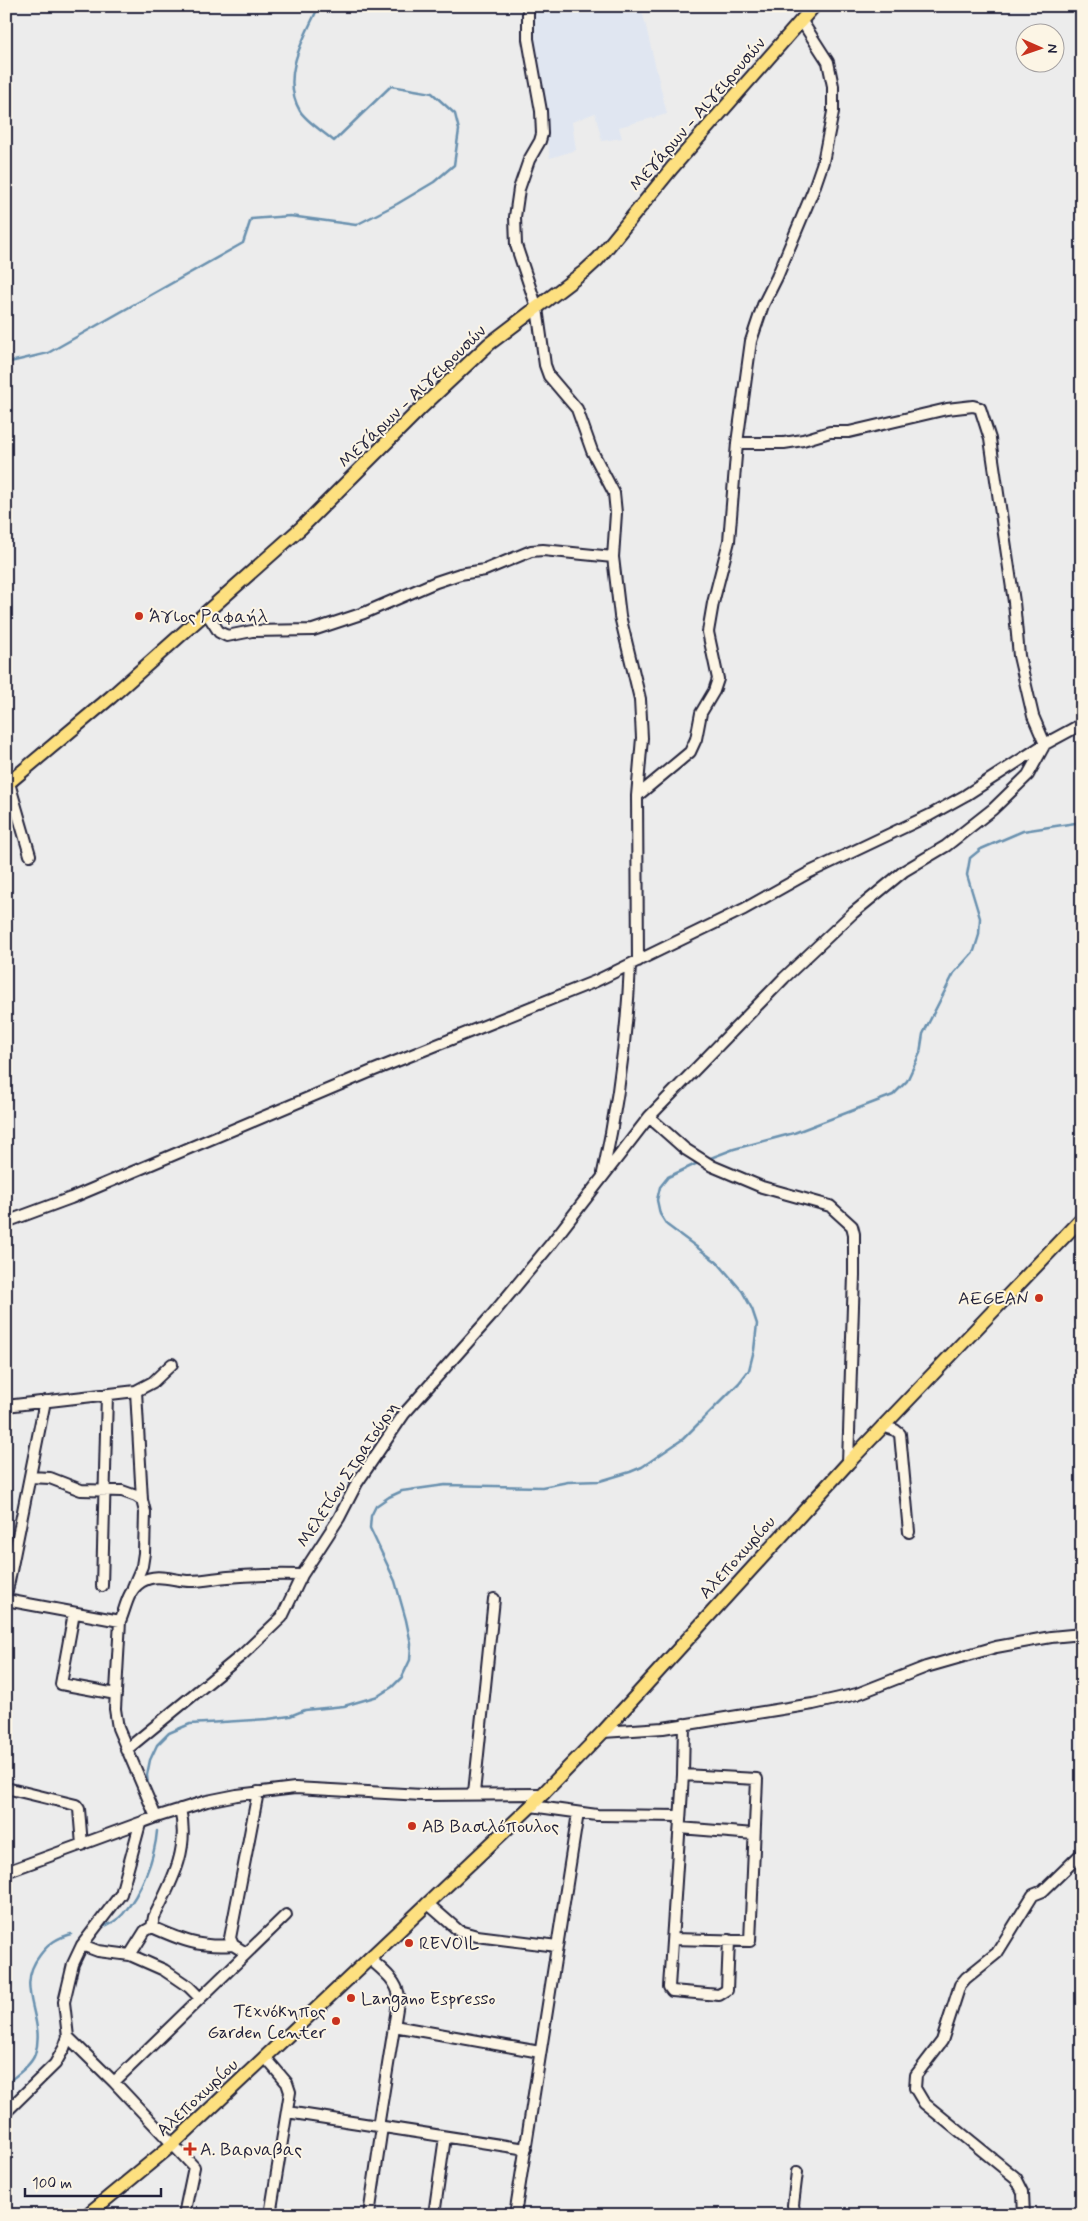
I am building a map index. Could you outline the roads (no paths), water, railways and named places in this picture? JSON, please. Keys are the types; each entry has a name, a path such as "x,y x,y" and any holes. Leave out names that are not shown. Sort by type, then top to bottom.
{"main road":[{"name":"Μεγάρων - Αιγειρουσών","path":"8,784 111,697 332,499 448,382 489,344 598,259 672,168 814,6"},
{"name":"Αλεποχωρίου","path":"87,2215 172,2145 544,1794 603,1732 882,1426 1082,1218"}],"street":[{"path":"528,6 527,26 541,111 542,134 529,160 519,189 514,217 516,245 537,308 545,365 549,376 577,409 592,451 614,493 616,513 613,557 620,616 640,699 642,738 637,796 634,963 619,1089 602,1176"},
{"path":"637,796 690,752 696,739 701,712 716,686 717,670 708,632 713,603 729,541 737,443 746,370 756,323 813,190 823,162 830,130 833,96 832,73 823,53 801,20"},
{"path":"737,443 784,443 830,432 849,432 947,409 973,406 980,408 990,439 1014,602 1021,670 1033,716 1045,744"},
{"path":"206,612 219,632 227,636 252,631 305,631 364,613 436,582 460,574 485,570 531,551 613,557"},
{"path":"6,1222 71,1198 372,1071 576,990 744,909 810,872 930,816 1045,744 1082,724"},
{"name":"Μελετίου Στρατούρη","path":"126,1750 242,1655 276,1623 287,1607 302,1575 340,1518 357,1483 404,1414 498,1308 550,1245 649,1117 784,978 853,913 904,872 957,838 993,809 1028,775 1045,744"},
{"path":"8,784 30,855"},
{"path":"649,1117 672,1138 712,1166 762,1187 830,1206 852,1226 854,1234 854,1275 848,1463"},
{"path":"6,1406 136,1391 153,1382 172,1364"},
{"path":"136,1391 142,1500 145,1512 144,1553 142,1566 120,1621 115,1708 118,1728 126,1750 156,1816"},
{"path":"102,1586 107,1394"},
{"path":"6,1596 45,1401"},
{"path":"882,1426 895,1430 900,1434 909,1532"},
{"path":"30,1477 50,1478 81,1490 122,1491 142,1500"},
{"path":"129,1595 142,1582 159,1576 190,1581 267,1574 302,1575"},
{"path":"474,1793 494,1599"},
{"path":"6,1600 120,1621"},
{"path":"74,1613 61,1684 116,1694"},
{"path":"603,1732 642,1731 766,1713 842,1698 946,1660 1033,1640 1082,1634"},
{"path":"684,1724 680,1828 669,1987 672,1991 719,1995 726,1990 730,1940"},
{"path":"673,1939 750,1941 757,1779 683,1775"},
{"path":"6,1788 76,1805 79,1809 82,1845"},
{"path":"6,1872 140,1824 156,1816 207,1801 258,1792 295,1788 422,1795 474,1793 544,1794"},
{"path":"233,1945 230,1938 231,1928 258,1792"},
{"path":"531,1806 578,1813 680,1816"},
{"path":"130,1954 140,1938 152,1927 154,1917 180,1857 184,1834 180,1810"},
{"path":"515,2215 578,1813"},
{"path":"6,2112 55,2064 68,2038 64,2002 72,1964 82,1945 121,1894 140,1824"},
{"path":"680,1828 754,1834"},
{"path":"1024,2215 1024,2196 1016,2178 929,2108 917,2093 915,2081 916,2075 942,2041 960,1985 997,1953 1033,1895 1044,1891 1082,1854"},
{"path":"427,1903 459,1931 477,1936 557,1946"},
{"path":"114,2082 286,1915"},
{"path":"152,1927 189,1943 211,1946 233,1945 246,1953"},
{"path":"82,1945 98,1951 130,1954 164,1970 200,1998"},
{"path":"369,1958 383,1970 397,1988 399,1996 369,2215"},
{"path":"394,2026 540,2052"},
{"path":"68,2038 114,2082 194,2167 184,2215"},
{"path":"265,2057 289,2086 287,2112 270,2215"},
{"path":"287,2112 526,2149"},
{"path":"434,2215 445,2137"},
{"path":"795,2215 793,2205 797,2172"}],"waterway":[{"path":"6,363 48,353 243,243 251,219 290,216 356,225 434,182 454,165 459,130 455,114 432,93 391,86 334,141 303,115 294,98 292,85 293,71 301,44 319,6"},
{"path":"708,1159 734,1149 794,1133 893,1095 907,1081 920,1053 923,1034 954,973 974,951 979,935 980,918 967,875 970,858 981,849 1023,831 1082,822"},
{"path":"148,1786 147,1775 150,1760 157,1745 169,1733 190,1724 268,1719 290,1716 305,1710 344,1706 378,1696 392,1687 402,1677 410,1660 411,1644 406,1620 395,1581 370,1528 371,1516 376,1506 389,1497 402,1491 445,1485 542,1487 568,1482 600,1481 630,1472 642,1467 683,1439 739,1383 749,1370 754,1350 757,1324 752,1309 742,1291 718,1263 667,1225 660,1214 657,1200 660,1187 668,1177 700,1162"},
{"path":"100,1928 121,1916 136,1896 150,1864 157,1831"},
{"path":"6,2084 27,2066 35,2054 38,2041 37,2028 30,1992 33,1968 40,1955 50,1944 57,1939 71,1934"}],"place":[{"name":"Άγιος Ραφαήλ","path":"139,616"},
{"name":"AEGEAN","path":"1039,1298"},
{"name":"ΑΒ Βασιλόπουλος","path":"412,1826"},
{"name":"REVOIL","path":"409,1943"},
{"name":"Langano Espresso","path":"351,1998"},
{"name":"Τεχνόκηπος Garden Center","path":"336,2021"},
{"name":"Α. Βαρναβας","path":"190,2149"}]}
